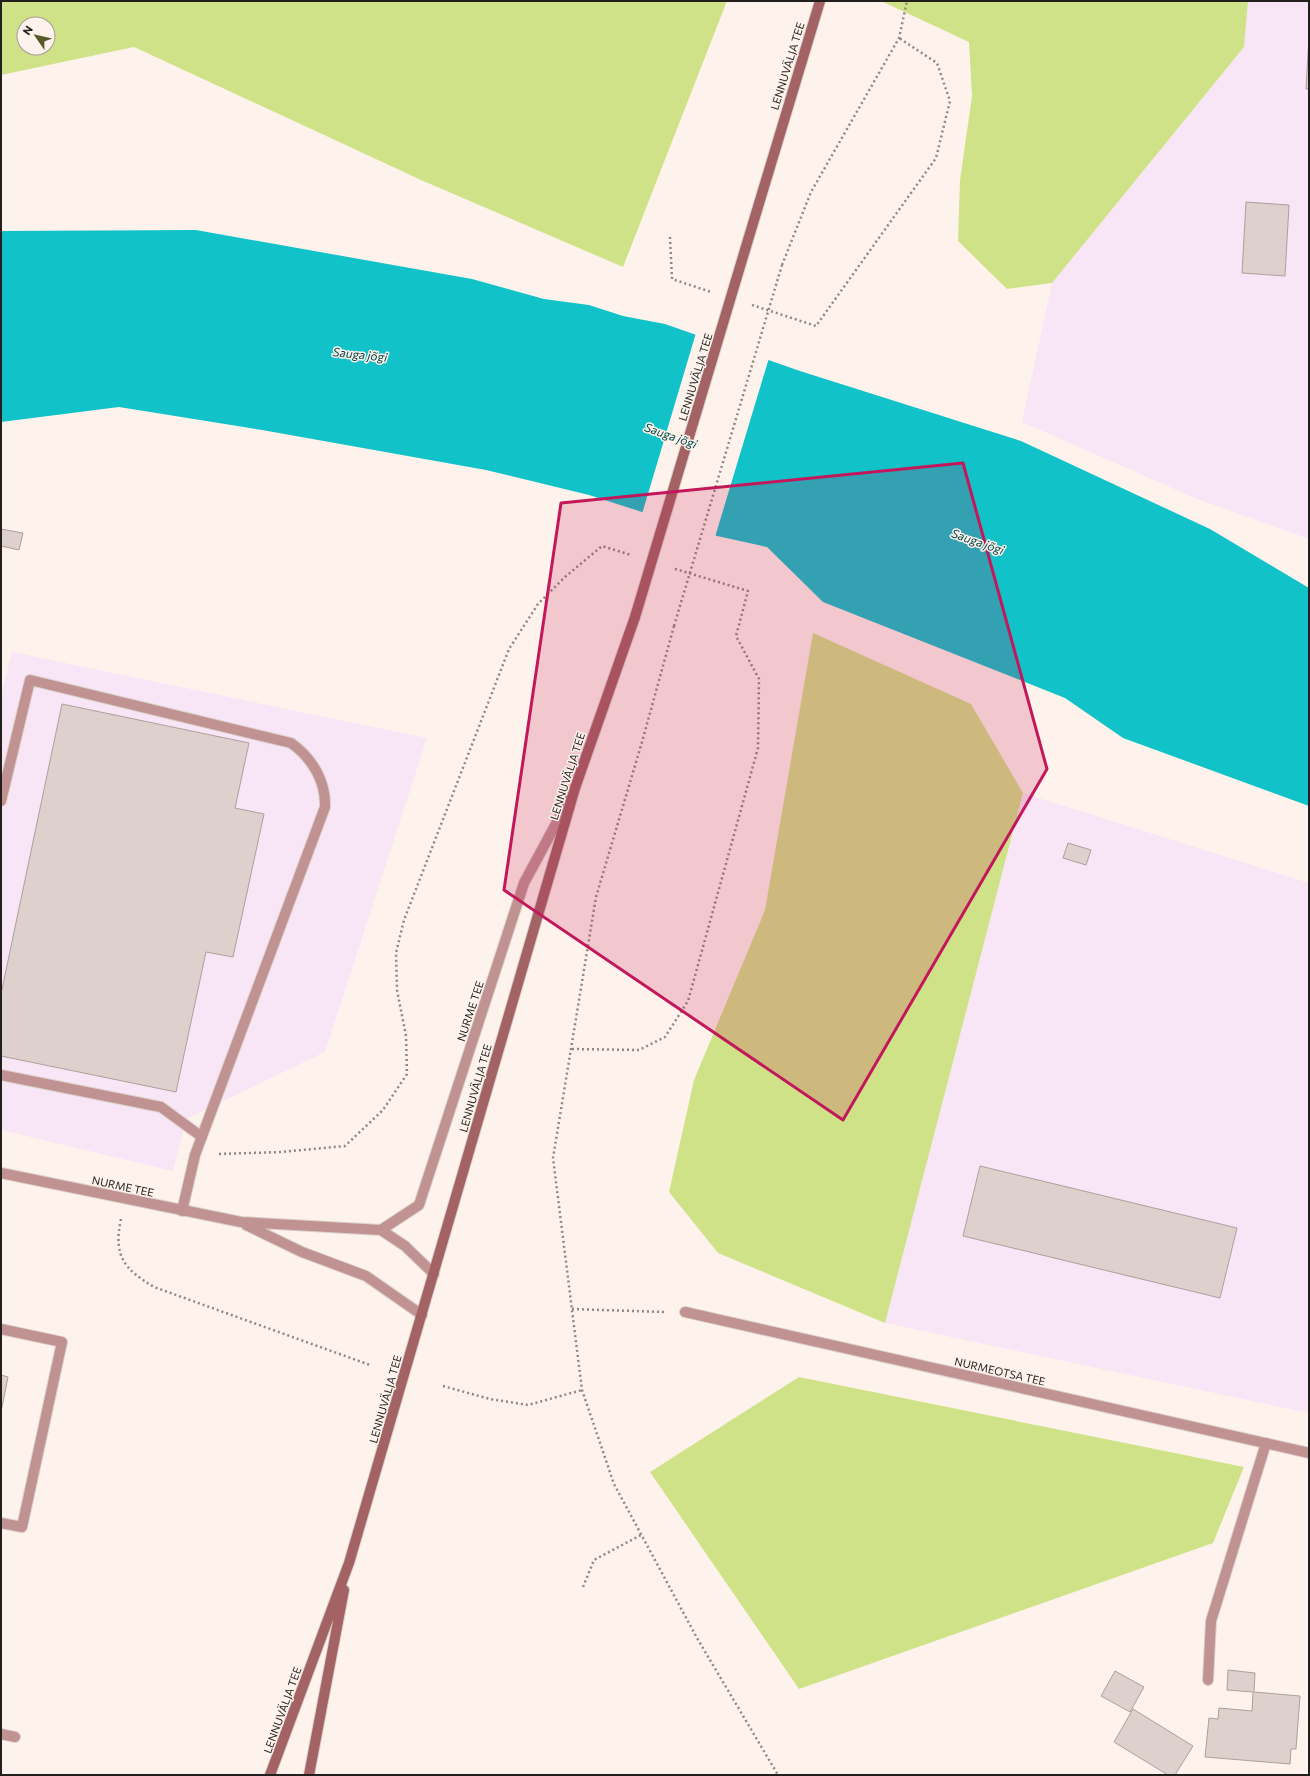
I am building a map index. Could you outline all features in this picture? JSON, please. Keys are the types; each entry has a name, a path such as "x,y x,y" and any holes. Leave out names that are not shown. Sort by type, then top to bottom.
{"main road":[{"name":"LENNUVÄLJA TEE","path":"270,1775 349,1563 575,788 635,617 820,1"},
{"name":"LENNUVÄLJA TEE","path":"309,1775 349,1563"}],"street":[{"path":"1,801 30,680 291,743 299,749 316,770 321,781 325,799 325,807 202,1137 182,1211"},
{"name":"NURME TEE","path":"1,1173 241,1222 381,1230 419,1205 524,883 575,788"},
{"path":"1,1075 161,1107 202,1137"},
{"name":"NURME TEE","path":"241,1222 302,1252 366,1276 422,1315"},
{"path":"381,1230 405,1246 434,1274"},
{"name":"NURMEOTSA TEE","path":"685,1312 1309,1453"},
{"path":"1,1329 62,1342 22,1528 1,1523"},
{"path":"1208,1680 1211,1621 1266,1443"},
{"path":"1,1734 15,1737"}],"path":[{"path":"778,1775 705,1651 640,1535 614,1484 582,1390 553,1158 596,897 642,742 674,626 782,265 811,192 899,38 907,1"},
{"path":"748,304 816,326 936,158 950,100 937,62 899,38"},
{"path":"670,236 672,279 718,294"},
{"path":"196,1155 281,1152 345,1146 383,1110 407,1074 406,1036 397,990 396,953 404,920 509,649 538,604 565,577 602,546 632,555"},
{"path":"572,1049 639,1050 665,1037 688,1001 758,748 759,679 736,636 748,591 668,566"},
{"path":"125,1199 118,1235 122,1262 136,1277 154,1287 370,1365"},
{"path":"572,1309 685,1312"},
{"path":"443,1386 490,1399 528,1405 582,1390"},
{"path":"583,1587 594,1560 640,1535"}],"highlighted area":[{"path":"963,463 1047,769 843,1120 504,890 561,503"}],"shaded area":[{"path":"1248,1 1309,1 1309,539 1197,499 1022,422 1052,283 1244,47"},
{"path":"12,652 427,738 325,1052 186,1119 173,1171 1,1130 1,695"},
{"path":"1023,793 1309,883 1309,1413 885,1323"}],"green space":[{"path":"1,1 727,1 623,267 421,180 134,47 1,75"},
{"path":"881,1 1248,1 1244,47 1052,283 1007,289 958,241 960,180 972,96 969,42"},
{"path":"813,633 971,704 1023,793 885,1323 718,1253 669,1192 694,1080 765,910"},
{"path":"799,1377 1244,1467 1213,1543 799,1689 650,1472"}],"water":[{"name":"Sauga jõgi","path":"196,230 472,279 544,299 589,305 623,316 665,324 800,371 1021,441 1210,529 1309,588 1309,806 1123,738 1065,698 823,602 767,547 717,536 589,495 486,470 262,430 119,407 1,422 1,231"}],"pier":[{"path":"696,333 769,358 715,537 642,514"}],"building":[{"path":"1309,37 1309,89 1306,89"},
{"path":"1246,202 1289,205 1285,276 1242,273"},
{"path":"1,529 23,533 19,550 1,546"},
{"path":"62,704 249,743 235,808 264,814 233,957 206,952 176,1092 1,1056 1,994"},
{"path":"1068,843 1091,850 1086,865 1063,858"},
{"path":"980,1166 1237,1228 1220,1298 963,1236"},
{"path":"1,1375 8,1377 1,1412"},
{"path":"1228,1670 1255,1673 1254,1692 1300,1696 1296,1749 1291,1749 1290,1764 1205,1757 1209,1718 1218,1719 1219,1708 1252,1711 1253,1692 1227,1690"},
{"path":"1115,1671 1144,1687 1130,1712 1101,1696"},
{"path":"1133,1709 1193,1746 1175,1775 1168,1775 1114,1742"}]}
